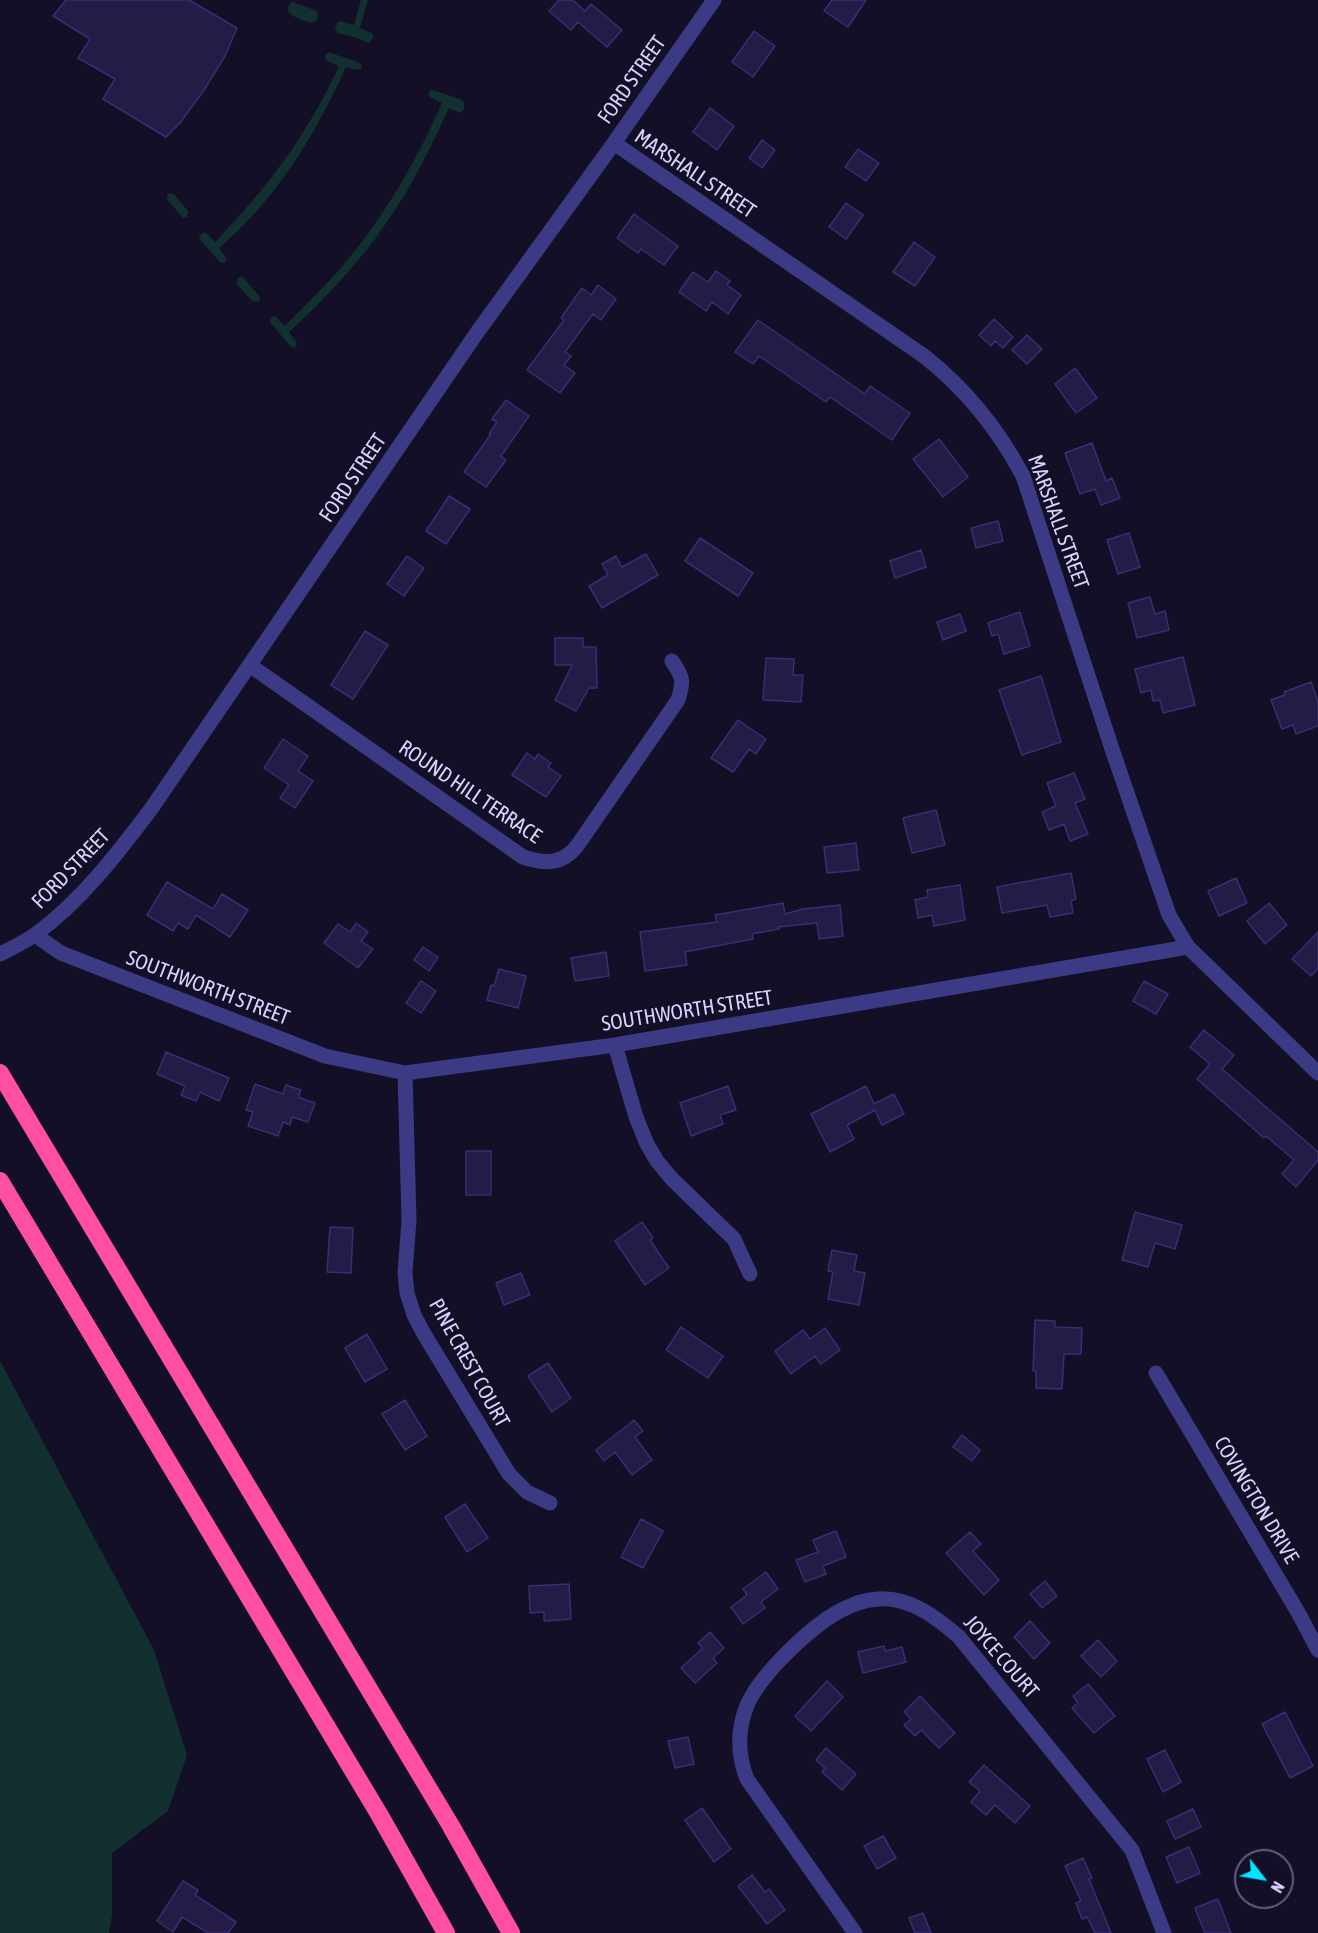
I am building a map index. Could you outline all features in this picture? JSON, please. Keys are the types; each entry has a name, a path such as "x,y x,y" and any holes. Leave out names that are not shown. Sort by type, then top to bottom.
{"highway":[{"path":"0,1074 451,1826 511,1933"},
{"path":"0,1181 379,1814 446,1933"}],"street":[{"name":"FORD STREET","path":"0,954 35,935 78,898 113,859 152,809 476,333 614,144 714,0"},
{"name":"MARSHALL STREET","path":"614,144 924,356 961,388 1007,446 1023,476 1169,915 1188,947"},
{"name":"ROUND HILL TERRACE","path":"251,666 523,857 549,862 563,859 571,854 678,700 682,687 682,675 672,661"},
{"name":"SOUTHWORTH STREET","path":"35,935 61,953 325,1056 405,1072 615,1045 1188,947"},
{"path":"1188,947 1318,1073"},
{"path":"615,1045 636,1117 657,1161 672,1179 734,1239 750,1274"},
{"name":"PINE CREST COURT","path":"405,1072 409,1220 405,1273 407,1293 414,1315 509,1474 527,1492 550,1503"},
{"name":"COVINGTON DRIVE","path":"1156,1373 1318,1650"},
{"name":"JOYCE COURT","path":"855,1933 747,1779 739,1749 740,1734 746,1708 758,1685 793,1647 827,1619 847,1607 880,1599 902,1601 921,1608 959,1637 1132,1850 1164,1933"}],"green space":[{"path":"361,0 368,0 360,28 373,34 369,43 338,33 335,29 340,21 354,25"},
{"path":"293,2 317,11 316,21 309,22 291,15 288,11 289,4"},
{"path":"328,52 358,62 362,66 361,69 346,67 322,117 293,165 259,209 219,248 227,259 225,263 221,263 199,238 200,235 205,232 215,242 269,181 285,159 314,115 339,66 325,60"},
{"path":"431,90 462,100 464,110 460,113 449,108 421,166 396,208 353,266 289,332 297,343 295,348 291,347 270,322 270,319 273,316 276,317 285,326 338,271 374,226 411,166 442,103 430,97 428,94"},
{"path":"168,193 174,194 188,211 187,217 183,218 167,199"},
{"path":"242,276 260,297 259,302 252,301 237,284 238,278"},
{"path":"0,1361 154,1650 187,1755 168,1811 112,1853 112,1915 109,1933 0,1933"}],"building":[{"path":"66,0 189,0 237,28 225,56 204,90 180,123 166,137 103,99 115,79 78,58 90,39 53,16"},
{"path":"559,0 573,0 585,11 591,4 622,30 607,47 578,22 571,30 549,11"},
{"path":"832,0 866,0 848,27 824,11"},
{"path":"754,31 775,46 753,77 732,62"},
{"path":"710,108 734,126 717,150 693,132"},
{"path":"762,140 775,150 762,168 749,158"},
{"path":"858,149 879,163 866,181 845,167"},
{"path":"846,203 863,215 846,239 829,227"},
{"path":"634,214 678,246 664,265 641,249 638,253 617,238"},
{"path":"914,242 935,257 915,286 893,272"},
{"path":"716,271 730,281 727,285 741,295 728,314 712,302 706,311 679,292 693,272 708,282"},
{"path":"598,285 616,299 601,320 593,314 565,352 571,356 564,365 575,373 560,393 527,370 564,320 561,318 582,288 591,295"},
{"path":"994,319 1013,337 1003,348 995,341 991,346 979,335"},
{"path":"758,320 865,394 870,386 910,413 892,440 830,397 826,402 759,356 753,364 735,352"},
{"path":"1027,335 1042,349 1027,364 1012,350"},
{"path":"1075,368 1097,398 1076,413 1055,384"},
{"path":"506,400 529,416 501,456 506,460 486,487 464,472 491,434 489,434 497,422 492,419"},
{"path":"939,439 968,477 943,497 913,459"},
{"path":"1092,443 1106,481 1112,478 1120,498 1101,505 1095,489 1080,494 1065,453"},
{"path":"449,496 470,509 446,544 426,531"},
{"path":"998,521 1003,541 976,548 971,528"},
{"path":"1129,533 1140,567 1118,574 1107,540"},
{"path":"700,538 753,573 738,596 685,561"},
{"path":"921,550 926,567 895,578 890,561"},
{"path":"646,554 658,575 602,608 589,586 608,575 602,564 616,556 622,567"},
{"path":"407,556 424,568 404,596 387,584"},
{"path":"1150,597 1155,614 1165,611 1169,630 1137,638 1128,603"},
{"path":"1020,612 1030,646 1004,654 998,634 992,636 988,623"},
{"path":"960,614 966,631 943,640 937,622"},
{"path":"365,631 388,645 353,699 331,685"},
{"path":"555,638 583,638 583,647 596,647 597,688 589,688 576,711 555,700 572,665 555,665"},
{"path":"1183,657 1195,705 1163,713 1160,700 1153,701 1151,690 1141,693 1135,669"},
{"path":"766,658 794,659 793,675 803,675 801,702 763,700"},
{"path":"1041,676 1061,742 1022,755 999,690"},
{"path":"1311,682 1318,702 1318,726 1296,734 1293,725 1282,729 1271,700 1285,695 1284,692"},
{"path":"738,720 766,739 756,754 749,749 733,772 711,758"},
{"path":"283,739 308,756 298,771 313,781 295,808 280,798 289,785 264,768"},
{"path":"527,753 535,759 538,754 551,763 548,767 561,776 546,797 512,775"},
{"path":"1074,773 1085,799 1075,803 1088,834 1070,841 1064,824 1049,830 1042,812 1056,806 1047,783"},
{"path":"936,810 945,845 912,853 903,818"},
{"path":"856,843 859,870 827,873 824,847"},
{"path":"1071,873 1076,899 1071,901 1073,913 1050,917 1047,905 1002,913 997,887"},
{"path":"1236,878 1247,903 1219,916 1208,891"},
{"path":"167,882 213,909 222,894 248,910 230,937 196,915 188,929 178,923 173,931 147,915"},
{"path":"960,885 965,920 934,926 932,915 918,918 915,900 928,897 927,890"},
{"path":"783,903 785,914 803,909 840,905 843,936 819,939 817,923 778,927 779,929 752,934 753,939 685,952 687,965 645,971 640,932 717,922 715,915"},
{"path":"1269,903 1287,925 1265,944 1247,921"},
{"path":"356,923 368,932 361,941 373,949 358,968 324,943 338,924 350,932"},
{"path":"1318,932 1318,968 1311,976 1292,959"},
{"path":"423,947 438,957 429,971 414,960"},
{"path":"606,952 609,976 575,981 571,958"},
{"path":"499,969 526,976 518,1008 487,1000"},
{"path":"421,981 436,991 421,1013 406,1003"},
{"path":"1144,981 1168,994 1156,1014 1133,1001"},
{"path":"1204,1030 1234,1055 1222,1069 1318,1152 1318,1160 1296,1187 1282,1174 1294,1160 1266,1136 1264,1138 1197,1079 1210,1064 1190,1047"},
{"path":"166,1052 229,1078 219,1101 200,1092 196,1101 181,1095 185,1086 157,1074"},
{"path":"255,1084 283,1094 286,1085 301,1090 298,1097 315,1103 308,1122 292,1117 290,1125 283,1122 278,1136 248,1126 253,1112 246,1110"},
{"path":"728,1086 736,1110 720,1115 723,1124 691,1136 680,1103"},
{"path":"866,1086 874,1104 894,1094 904,1114 882,1125 875,1110 847,1125 854,1139 830,1152 811,1114"},
{"path":"466,1151 491,1151 491,1195 466,1195"},
{"path":"1135,1212 1182,1225 1175,1249 1155,1243 1148,1267 1122,1260"},
{"path":"642,1222 653,1238 650,1240 669,1268 645,1285 615,1241"},
{"path":"330,1227 353,1228 351,1273 327,1272"},
{"path":"832,1250 857,1255 854,1271 865,1273 859,1305 828,1299 833,1272 828,1271"},
{"path":"521,1273 530,1295 504,1305 496,1283"},
{"path":"1035,1320 1055,1321 1055,1327 1082,1328 1081,1354 1064,1354 1062,1389 1036,1388 1036,1371 1033,1371"},
{"path":"681,1327 723,1356 708,1378 666,1350"},
{"path":"825,1328 840,1350 821,1364 815,1356 791,1374 775,1351 803,1330 810,1339"},
{"path":"367,1334 387,1369 365,1382 345,1348"},
{"path":"548,1363 571,1398 552,1412 528,1376"},
{"path":"405,1400 427,1436 405,1450 382,1414"},
{"path":"634,1420 643,1431 635,1437 652,1460 632,1475 615,1452 604,1461 596,1450"},
{"path":"962,1435 980,1450 972,1461 953,1447"},
{"path":"465,1504 488,1538 467,1552 445,1517"},
{"path":"641,1519 663,1531 643,1568 621,1557"},
{"path":"836,1531 846,1557 823,1566 826,1574 805,1582 796,1560 818,1552 813,1540"},
{"path":"970,1532 981,1544 973,1551 999,1580 984,1595 946,1553"},
{"path":"766,1572 778,1589 761,1602 765,1608 743,1624 731,1607 747,1595 743,1589"},
{"path":"1045,1581 1057,1596 1042,1608 1030,1594"},
{"path":"569,1584 571,1619 544,1621 544,1612 530,1613 529,1586"},
{"path":"1030,1621 1050,1643 1034,1659 1014,1637"},
{"path":"710,1632 724,1648 713,1658 717,1663 695,1683 681,1668 703,1648 698,1643"},
{"path":"1098,1640 1117,1661 1101,1677 1081,1656"},
{"path":"884,1646 885,1651 902,1647 906,1662 863,1673 858,1652"},
{"path":"827,1681 843,1697 811,1731 795,1716"},
{"path":"1088,1684 1115,1716 1094,1733 1072,1708 1078,1703 1073,1696"},
{"path":"920,1696 955,1733 939,1748 921,1730 915,1736 904,1725 911,1719 904,1712"},
{"path":"1285,1712 1313,1766 1290,1778 1262,1724"},
{"path":"688,1737 694,1764 675,1768 668,1741"},
{"path":"826,1748 856,1774 842,1790 822,1772 825,1768 816,1760"},
{"path":"1165,1750 1181,1782 1163,1792 1147,1759"},
{"path":"984,1765 1030,1806 1015,1823 995,1805 986,1815 971,1802 980,1791 969,1782"},
{"path":"702,1808 731,1849 714,1862 685,1820"},
{"path":"1193,1809 1201,1827 1175,1839 1167,1821"},
{"path":"883,1836 896,1858 877,1869 864,1846"},
{"path":"1189,1847 1200,1873 1177,1883 1166,1857"},
{"path":"1083,1858 1111,1933 1095,1933 1087,1917 1082,1919 1076,1903 1081,1901 1065,1866"},
{"path":"752,1875 765,1892 769,1889 785,1910 767,1924 738,1886"},
{"path":"183,1881 198,1890 195,1895 236,1922 228,1933 208,1933 182,1917 173,1932 157,1921"},
{"path":"1218,1899 1231,1933 1205,1933 1195,1908"},
{"path":"923,1913 931,1933 915,1933 909,1918"}]}
